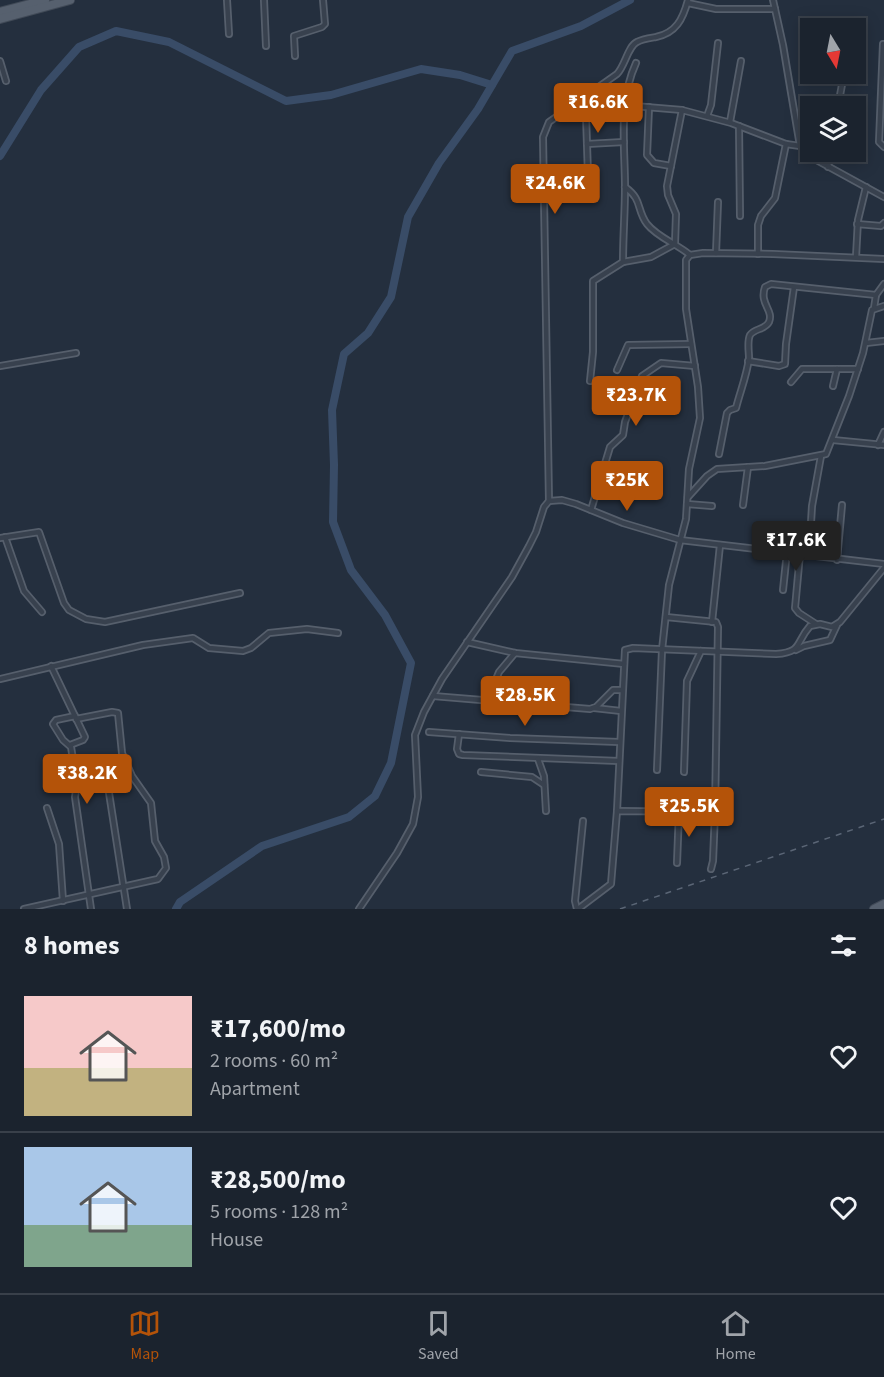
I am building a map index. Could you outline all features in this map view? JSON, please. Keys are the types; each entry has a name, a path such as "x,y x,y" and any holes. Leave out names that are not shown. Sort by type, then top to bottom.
{"main road":[{"path":"0,19 70,0"},
{"path":"0,12 19,4 40,1"},
{"path":"874,909 884,904"}],"street":[{"path":"227,0 229,34"},
{"path":"264,0 266,46"},
{"path":"295,56 294,36 325,24 322,0"},
{"path":"626,98 634,106 682,110 707,116 730,122 786,144 800,146 783,45 772,0"},
{"path":"359,909 397,853 413,824 418,796 415,735 424,712 467,642 515,571 537,532 544,507 549,501 543,137 549,122 619,72 636,42 671,32 681,22 688,2 716,9 775,9"},
{"path":"707,116 712,96 718,43"},
{"path":"883,44 882,119 879,142 884,147"},
{"path":"0,61 6,81"},
{"path":"730,122 741,61"},
{"path":"623,262 626,98 627,85 636,63"},
{"path":"619,72 627,85"},
{"path":"583,98 586,108 588,175"},
{"path":"649,107 647,155 654,163 671,166"},
{"path":"675,244 676,214 668,195 668,186 682,110"},
{"path":"739,126 740,216"},
{"path":"587,144 624,142"},
{"path":"758,254 761,216 776,198 786,144"},
{"path":"820,162 884,197"},
{"path":"828,167 829,162"},
{"path":"625,187 636,196 646,223 655,232 690,255 716,253 884,259"},
{"path":"856,257 857,224 866,187"},
{"path":"716,253 718,202"},
{"path":"857,224 881,226 884,223"},
{"path":"590,381 593,340 591,284 596,277 623,262 651,257 675,244"},
{"path":"657,770 662,650 669,585 686,519 689,469 700,418 699,395 686,309 685,265 690,255"},
{"path":"719,454 727,413 736,408 748,360 751,334 763,328 770,320 770,312 763,300 765,287 771,284 876,295"},
{"path":"688,497 712,472 725,468 748,467 821,456 828,452 866,343 876,295 884,284"},
{"path":"748,360 779,366 785,364 794,286"},
{"path":"873,309 884,306"},
{"path":"866,343 884,341"},
{"path":"616,370 628,345 691,344"},
{"path":"0,366 75,353"},
{"path":"591,510 610,447 622,435 642,376 661,363 695,366"},
{"path":"791,382 802,369 858,369"},
{"path":"833,386 837,369"},
{"path":"833,440 881,445 884,432"},
{"path":"809,556 812,506 820,473 821,456"},
{"path":"743,505 748,467"},
{"path":"549,501 562,500 623,523 680,540 884,566"},
{"path":"687,504 712,506"},
{"path":"837,560 842,505"},
{"path":"42,612 24,591 3,538 39,532 64,603 69,610 97,622 121,619 240,593"},
{"path":"712,622 720,545"},
{"path":"783,590 787,552"},
{"path":"800,554 795,608 816,624 837,625"},
{"path":"583,821 574,901 577,909 611,884 617,810 624,653 628,648 777,654 796,650 804,645 831,640 837,625 884,566"},
{"path":"666,617 716,622 718,627 715,812 711,869"},
{"path":"796,650 807,629 816,624"},
{"path":"0,679 143,645 193,638 210,648 243,651 251,648 269,633 307,629 338,633"},
{"path":"467,642 516,653 624,664"},
{"path":"684,772 687,681 701,651"},
{"path":"487,701 499,672 516,653"},
{"path":"51,666 85,739 70,745"},
{"path":"594,708 614,690 622,690"},
{"path":"433,696 621,711"},
{"path":"24,909 89,896 158,879 164,873 166,868 164,857 155,841 151,803 132,776 125,760 120,745 118,713 112,712 56,720 53,724 63,740 70,745 77,784 75,798 89,896 91,909"},
{"path":"429,732 619,742"},
{"path":"459,734 457,749 459,754 619,761"},
{"path":"538,759 543,771 546,811"},
{"path":"75,770 105,767 127,909"},
{"path":"481,772 532,777 544,785"},
{"path":"47,807 58,844 63,901"},
{"path":"617,810 715,812"},
{"path":"677,863 680,811"}],"waterway":[{"path":"176,909 180,902 262,846 349,817 375,796 391,763 411,663 385,615 351,570 333,522 332,410 344,354 368,333 391,297 408,217 439,163 478,109 512,51 581,26 630,0"},
{"path":"0,156 41,90 79,47 116,31 169,42 286,101 331,95 421,69 460,75 492,85"}],"railway":[{"path":"620,909 884,819"}]}
